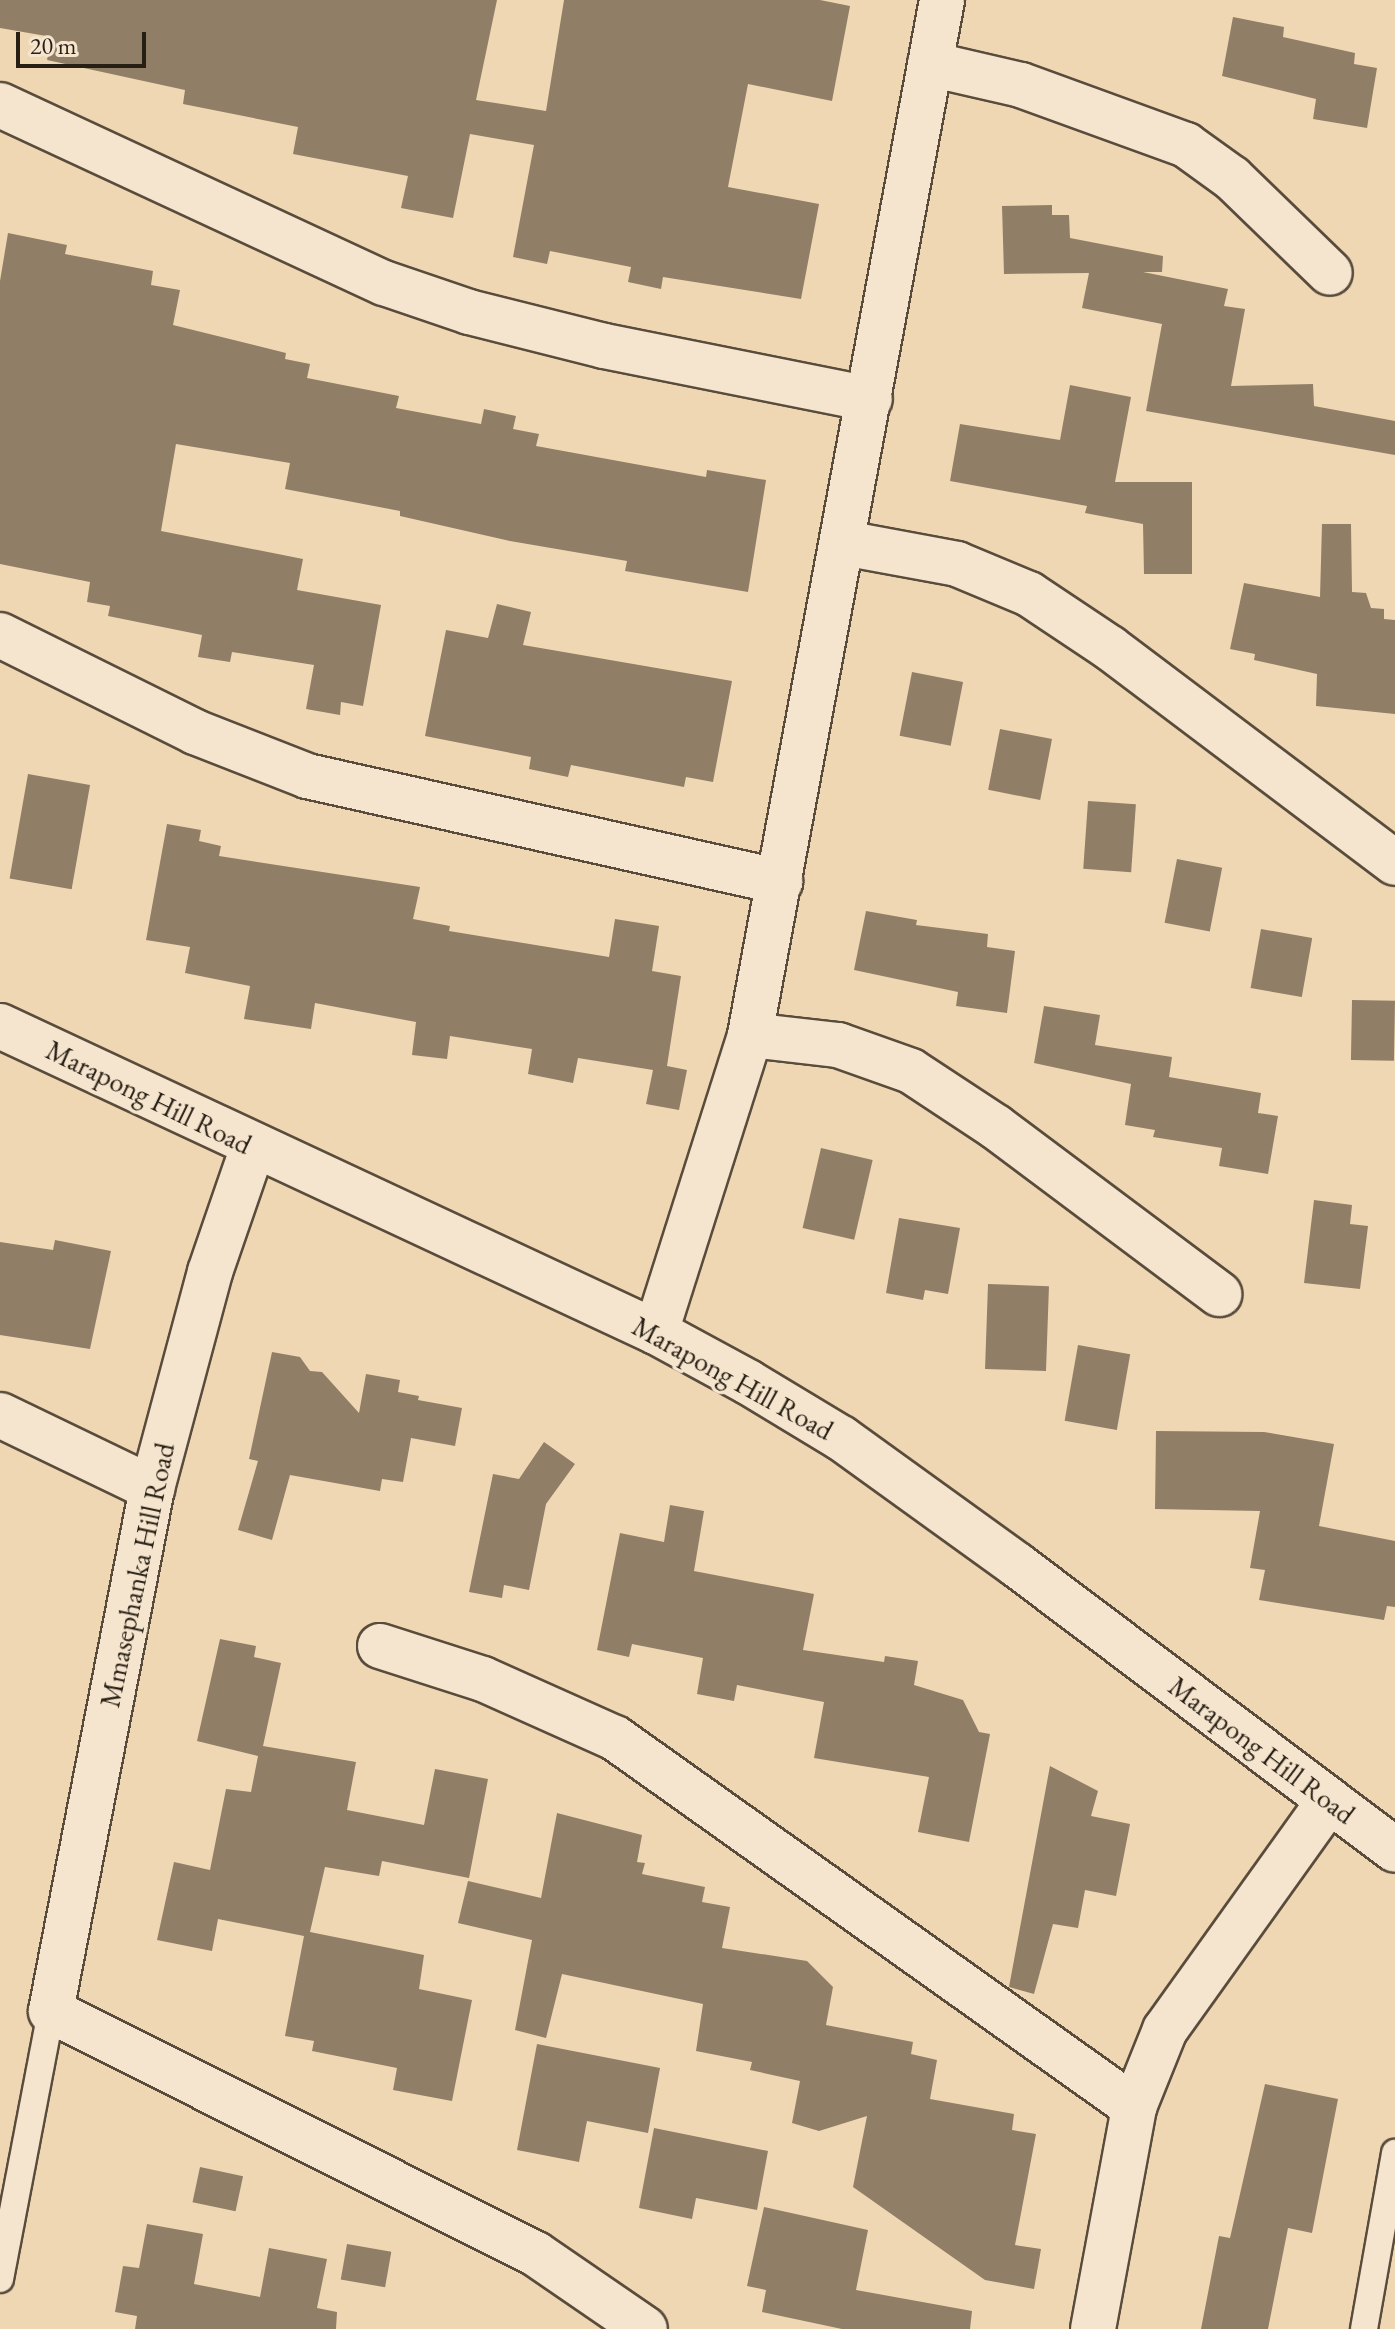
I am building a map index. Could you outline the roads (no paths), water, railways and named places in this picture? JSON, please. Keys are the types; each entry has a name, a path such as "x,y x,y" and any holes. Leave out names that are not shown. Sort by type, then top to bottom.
{"street":[{"path":"656,1332 750,1035 844,543 942,0"},
{"path":"930,64 1021,85 1186,145 1232,178 1330,273"},
{"path":"0,105 384,283 469,312 604,346 870,399"},
{"path":"844,543 957,564 1029,594 1110,648 1395,863"},
{"path":"0,635 195,732 307,776 780,882"},
{"name":"Marapong Hill Road","path":"0,1026 253,1147 656,1332 841,1438 1395,1850"},
{"path":"750,1035 838,1045 911,1071 996,1127 1219,1294"},
{"name":"Mmasephanka Hill Road","path":"51,2011 152,1488 210,1272 253,1147"},
{"path":"0,1415 152,1488"},
{"path":"380,1646 483,1679 615,1738 1134,2107"},
{"path":"1093,2329 1134,2107 1165,2030 1329,1801"},
{"path":"51,2011 536,2254 645,2329"}],"lane":[{"path":"0,2279 51,2011"},
{"path":"1364,2329 1395,2153"}]}
